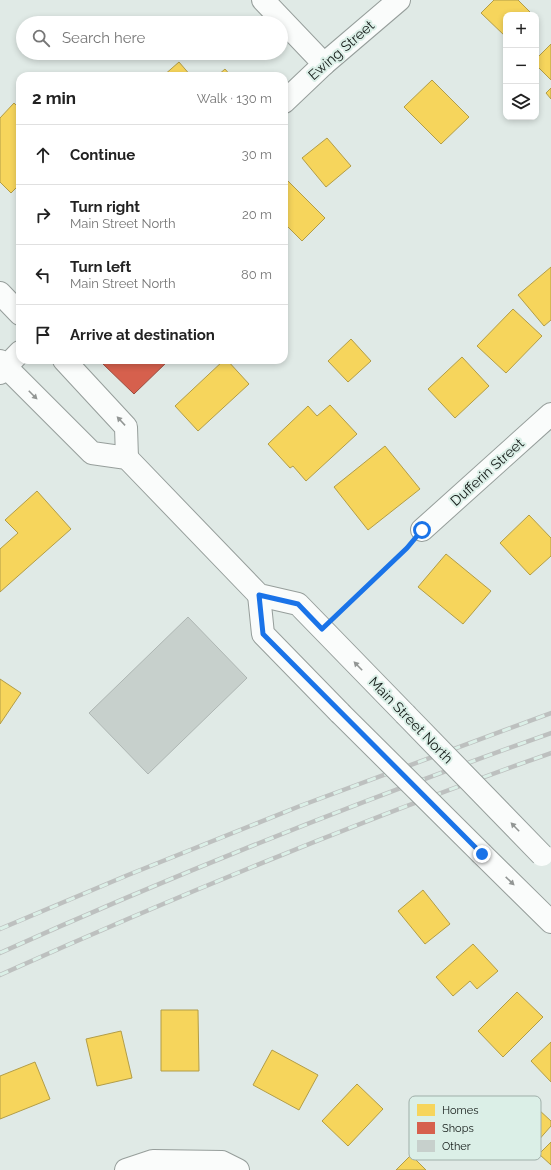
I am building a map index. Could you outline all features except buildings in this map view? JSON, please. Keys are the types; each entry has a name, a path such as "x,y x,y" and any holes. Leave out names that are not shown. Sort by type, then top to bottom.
{"main road":[{"path":"263,0 278,16"},
{"name":"Ewing Street","path":"288,98 324,64 399,0"},
{"path":"288,26 324,64"},
{"path":"0,293 16,310"},
{"path":"6,364 92,453 127,458 259,595 263,634 340,713 551,922"},
{"path":"68,364 126,427 127,458"},
{"name":"Dufferin Street","path":"422,530 551,414"},
{"name":"Main Street North","path":"259,595 298,604 547,860"},
{"path":"126,1170 153,1161 222,1162 238,1170"}],"path":[{"path":"322,629 407,548 422,530"}],"railway":[{"path":"0,929 128,875 300,806 551,713"},
{"path":"0,953 204,865 273,837 551,733"},
{"path":"0,975 136,915 273,858 411,804 551,753"}],"route":[{"path":"422,530 407,548 322,629 298,604 259,595 263,634 482,854"}]}
